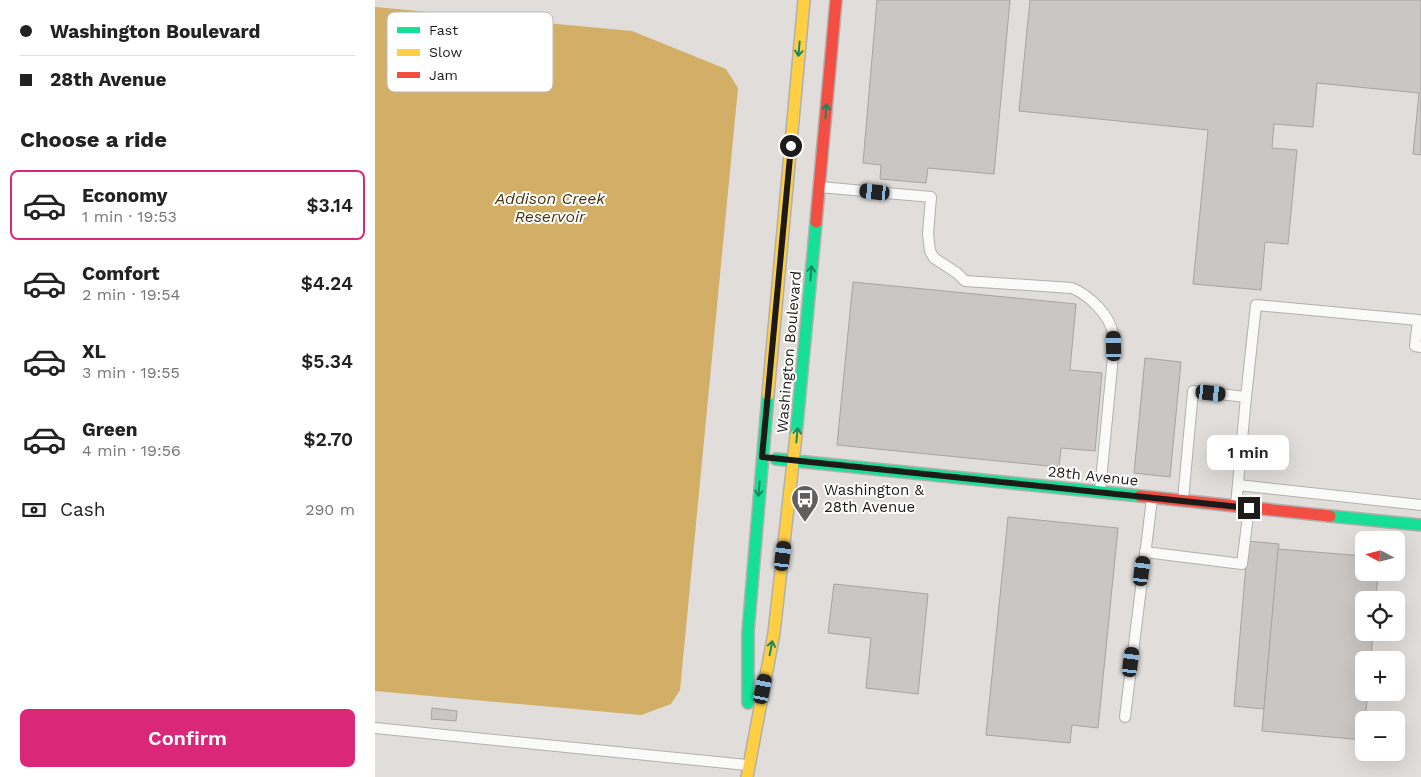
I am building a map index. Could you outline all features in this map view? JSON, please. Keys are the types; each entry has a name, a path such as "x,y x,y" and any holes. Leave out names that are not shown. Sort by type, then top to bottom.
{"street":[{"name":"Washington Boulevard","path":"747,777 748,632 762,457 804,0"},
{"name":"Washington Boulevard","path":"748,765 774,633 794,461 836,0"},
{"name":"28th Avenue","path":"762,457 1421,525"}],"lane":[{"path":"819,187 931,198 928,234 930,251 934,258 957,273 965,281 1072,288 1081,292 1101,310 1113,333 1114,346 1100,492"},
{"path":"1236,506 1255,305 1417,320 1415,346 1421,347"},
{"path":"1183,501 1193,392 1246,397"},
{"path":"1238,485 1421,505"},
{"path":"1125,716 1152,497"},
{"path":"1145,552 1242,564 1249,508"},
{"path":"375,728 748,765"}],"water":[{"name":"Addison Creek Reservoir","path":"375,7 429,12 387,12 387,92 553,92 553,24 632,31 726,69 738,88 680,690 671,704 641,715 375,691"}],"building":[{"path":"877,0 1010,0 994,174 928,168 926,183 880,179 881,165 863,163"},
{"path":"1030,0 1421,0 1421,155 1413,154 1419,93 1317,83 1313,127 1274,124 1272,148 1297,150 1288,244 1265,242 1261,290 1193,284 1208,130 1019,111"},
{"path":"853,282 1076,304 1070,370 1102,373 1095,451 1061,448 1059,467 837,445"},
{"path":"1145,358 1181,362 1170,477 1134,473"},
{"path":"1008,517 1118,528 1098,728 1072,725 1070,743 986,735"},
{"path":"1248,541 1279,544 1264,709 1234,706"},
{"path":"1278,549 1355,555 1355,581 1377,581 1377,591 1355,591 1355,641 1372,641 1372,651 1355,651 1355,701 1367,701 1366,711 1355,711 1355,739 1262,731"},
{"path":"834,584 928,594 918,694 866,688 871,638 828,633"},
{"path":"432,708 457,711 456,721 431,719"}],"traffic: fast":[{"path":"796,435 816,222"},
{"path":"748,703 748,632 768,395"},
{"path":"776,459 1140,496"},
{"path":"1330,516 1421,525"}],"traffic: slow":[{"path":"768,395 804,0"},
{"path":"747,777 774,633 796,435"}],"traffic: jam":[{"path":"816,222 836,0"},
{"path":"1140,496 1330,516"}],"place":[{"name":"Washington & 28th Avenue","path":"805,523"}],"route":[{"path":"791,146 762,457 1249,508"}]}
